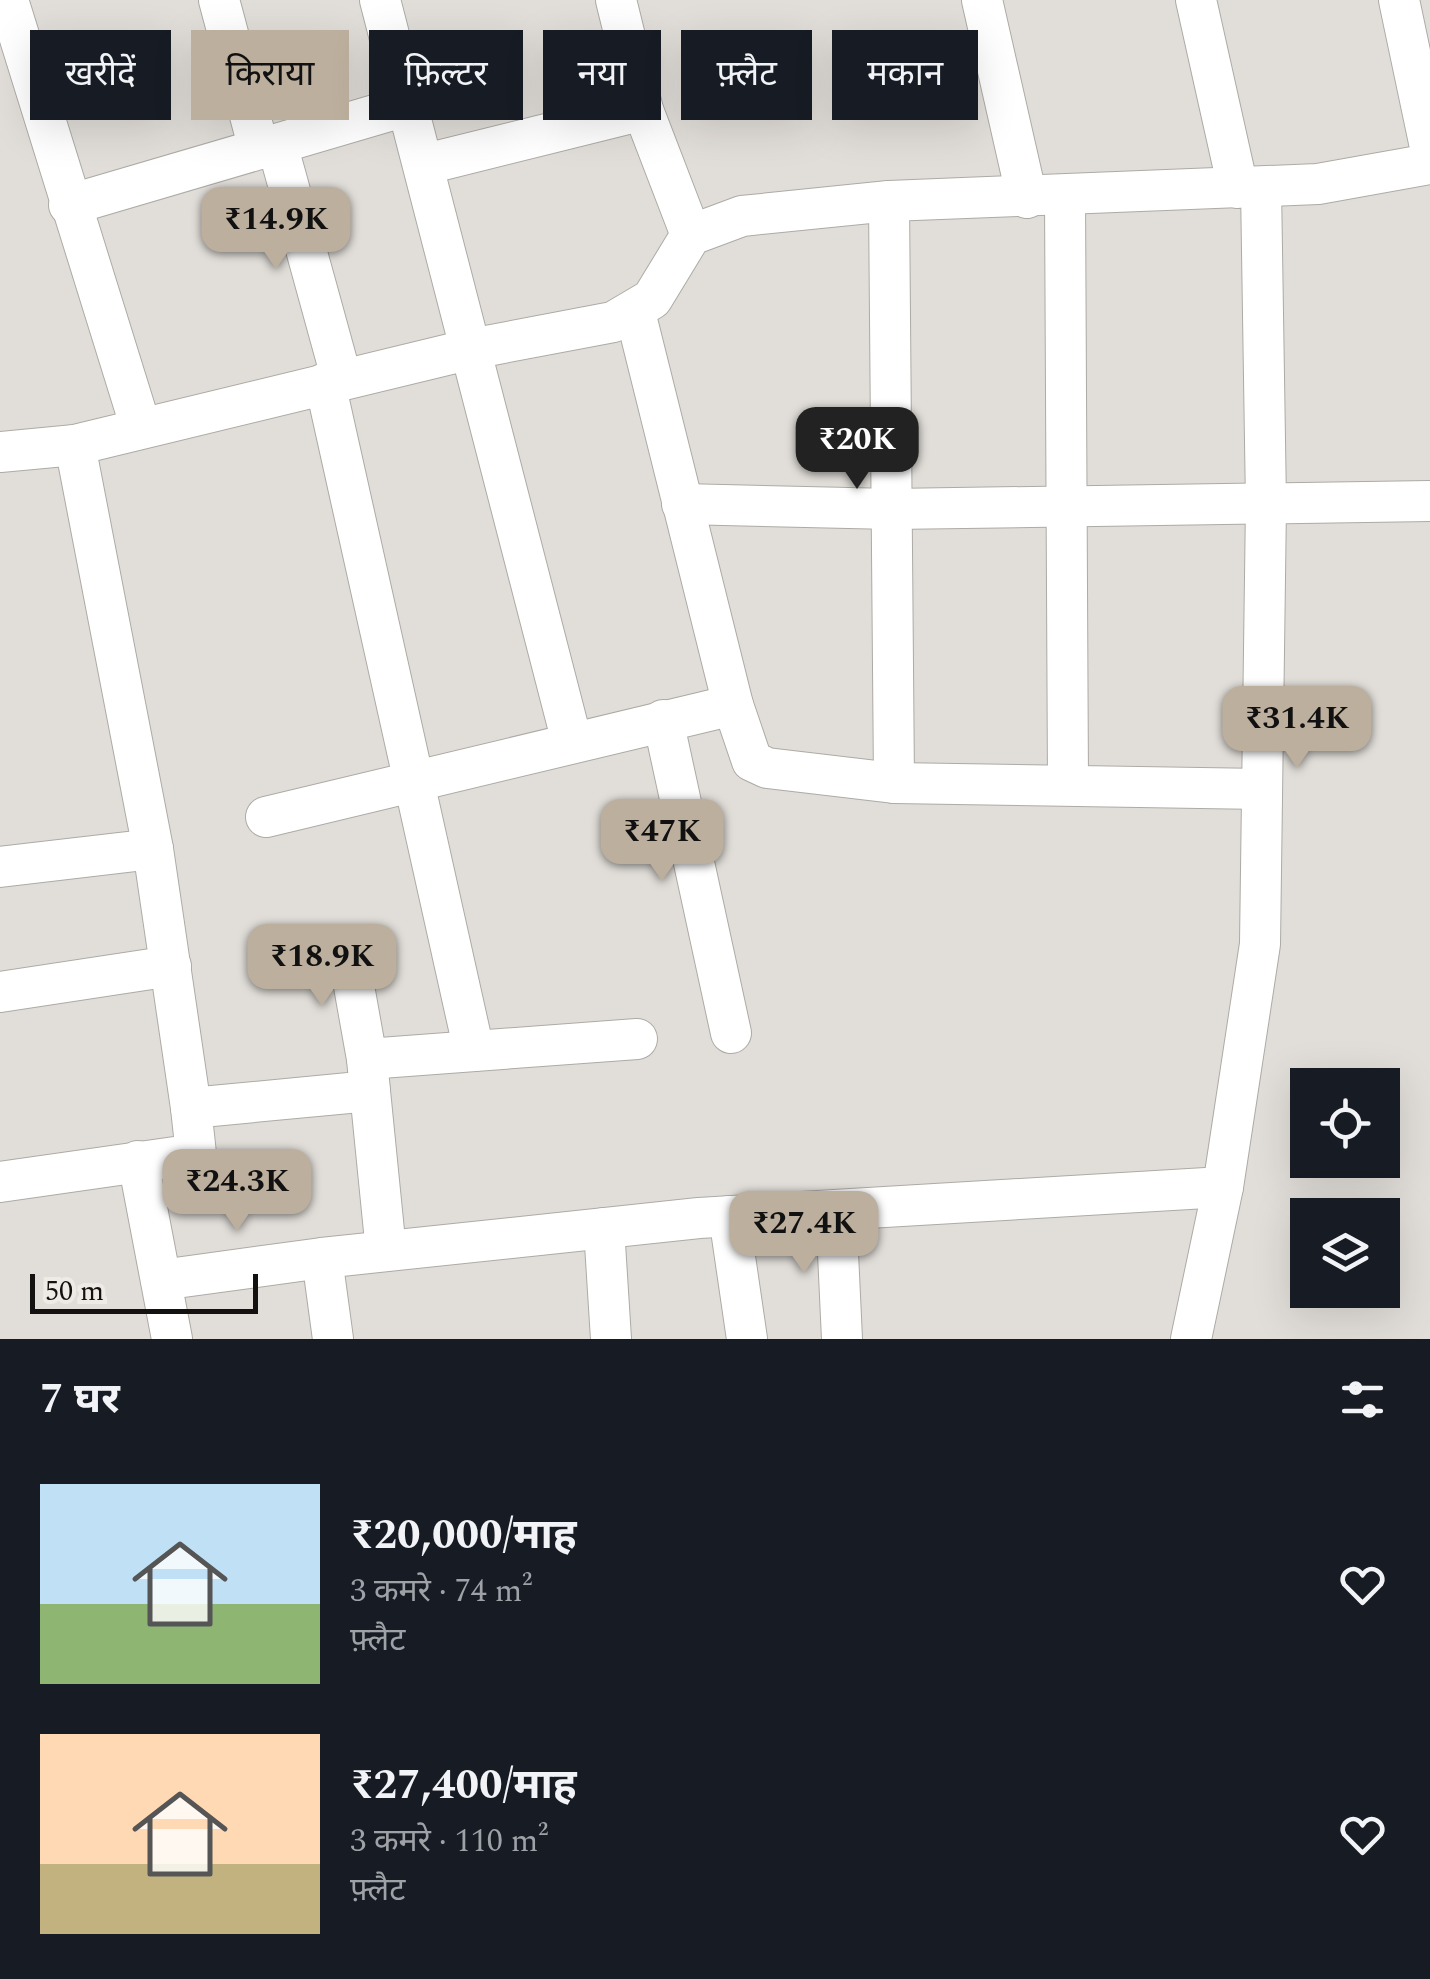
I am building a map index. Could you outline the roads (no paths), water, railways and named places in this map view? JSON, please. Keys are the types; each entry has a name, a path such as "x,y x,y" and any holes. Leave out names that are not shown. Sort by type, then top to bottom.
{"street":[{"path":"8,0 141,428"},
{"path":"218,0 268,147 334,381 474,1051"},
{"path":"380,0 388,30"},
{"path":"616,0 623,30"},
{"path":"982,0 1046,197 1066,507 1068,783"},
{"path":"1191,1339 1223,1187 1260,944 1266,504 1250,188 1196,0"},
{"path":"1398,0 1430,147"},
{"path":"69,205 369,118"},
{"path":"413,120 572,742"},
{"path":"426,164 603,120"},
{"path":"647,120 691,235"},
{"path":"0,452 75,445 471,349 613,322 652,299 691,235 742,216 888,201 1318,184 1430,164"},
{"path":"888,201 894,783"},
{"path":"635,312 733,705 752,761 767,768 894,783 1262,789"},
{"path":"0,1182 196,1154 152,849 75,445"},
{"path":"682,504 892,509 1430,501"},
{"path":"266,817 733,705"},
{"path":"663,720 731,1033"},
{"path":"0,867 152,849"},
{"path":"347,947 369,1075 386,1251"},
{"path":"0,992 170,966"},
{"path":"191,1108 474,1051 637,1038"},
{"path":"138,1160 172,1339"},
{"path":"160,1280 322,1258 728,1216 1223,1187"},
{"path":"836,1210 842,1339"},
{"path":"728,1216 747,1339"},
{"path":"604,1228 611,1339"},
{"path":"322,1258 333,1339"}]}
